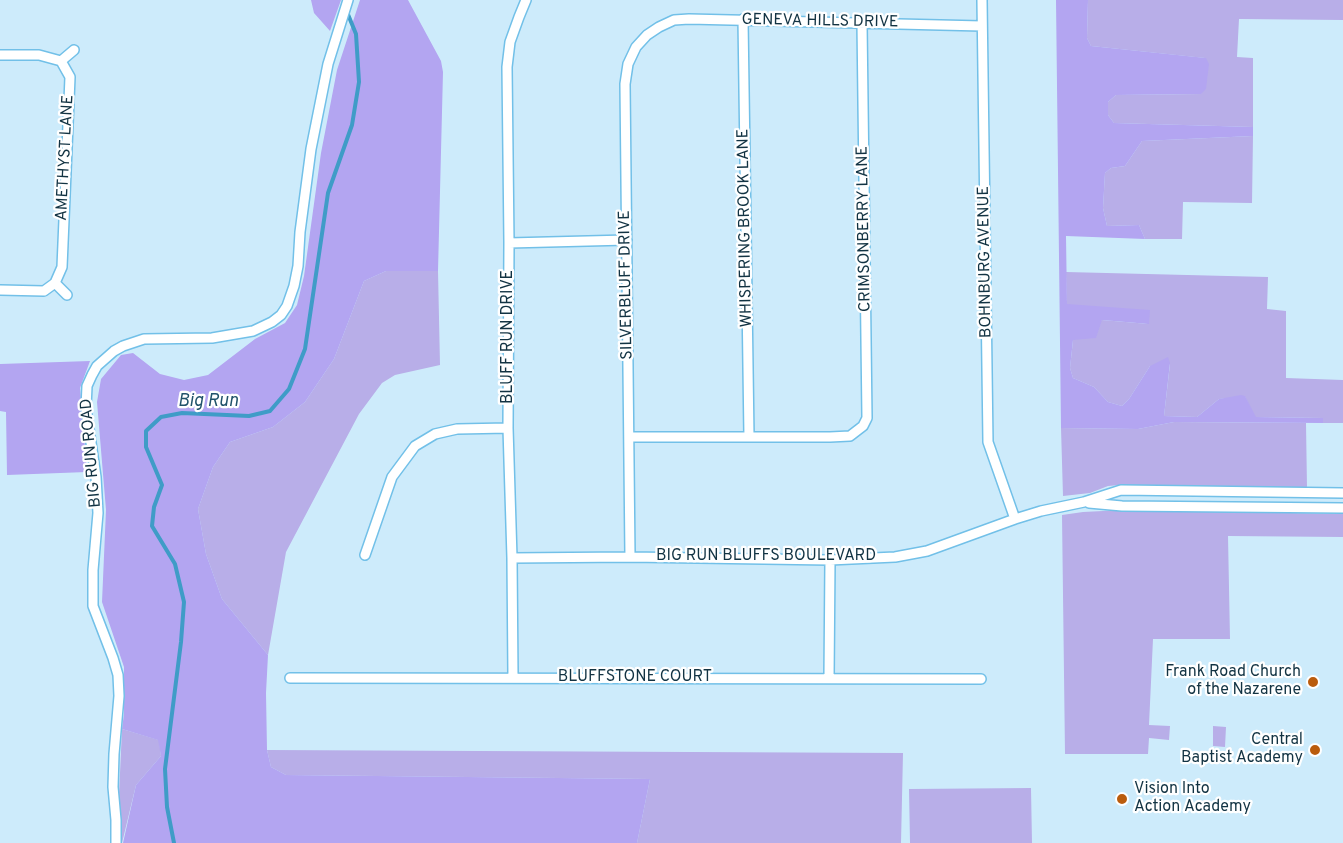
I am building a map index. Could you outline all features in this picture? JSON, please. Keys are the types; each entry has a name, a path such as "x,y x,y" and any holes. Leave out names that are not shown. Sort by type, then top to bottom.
{"street":[{"name":"BIG RUN ROAD","path":"116,843 113,787 119,696 118,675 93,606 93,570 98,513 86,408 87,386 97,366 123,346 144,339 212,338 253,331 272,322 287,306 298,266 311,148 328,64 348,0"},
{"name":"BLUFF RUN DRIVE","path":"513,677 508,428 507,67 510,42 526,0"},
{"name":"BOHNBURG AVENUE","path":"982,0 988,442 1016,519"},
{"name":"GENEVA HILLS DRIVE","path":"659,27 674,20 689,19 982,26"},
{"name":"WHISPERING BROOK LANE","path":"743,20 748,436"},
{"name":"CRIMSONBERRY LANE","path":"748,436 850,436 863,426 867,418 862,23"},
{"name":"SILVERBLUFF DRIVE","path":"630,557 625,84 628,64 636,47 647,35 659,27"},
{"path":"0,55 39,55 61,61 74,50"},
{"name":"AMETHYST LANE","path":"55,283 62,267 70,77 61,61"},
{"path":"509,243 627,240"},
{"path":"0,290 44,291 55,283 67,295"},
{"path":"365,555 392,477 415,446 435,434 458,429 508,428"},
{"path":"629,437 748,436"},
{"name":"BIG RUN BLUFFS BOULEVARD","path":"512,558 830,560 895,557 927,551 1041,511 1084,502 1121,490 1343,493"},
{"name":"BIG RUN BLUFFS BOULEVARD","path":"1084,502 1122,506 1343,508"},
{"path":"829,678 830,560"},
{"name":"BLUFFSTONE COURT","path":"290,678 981,679"}],"shaded area":[{"path":"311,0 341,0 330,31 314,13"},
{"path":"360,0 408,0 441,61 443,72 438,271 386,271 364,281 334,359 305,402 273,427 230,442 213,467 198,509 206,554 222,599 268,655 267,750 271,767 286,775 650,779 637,843 123,843 136,785 161,756 158,740 122,729 124,667 102,602 106,510 97,402 101,379 121,355 133,353 160,374 184,380 208,375 255,339 285,323 297,305 304,276 321,153 337,70"},
{"path":"1056,0 1088,0 1087,38 1091,46 1206,58 1209,64 1206,89 1201,94 1116,95 1108,102 1108,115 1114,123 1253,127 1253,136 1142,141 1125,166 1111,168 1105,173 1103,208 1107,226 1139,225 1145,239 1066,236 1067,304 1150,310 1149,324 1102,320 1096,338 1073,340 1070,368 1073,378 1094,387 1108,402 1122,406 1150,366 1168,357 1170,363 1164,416 1197,417 1219,399 1241,395 1245,396 1256,417 1323,418 1323,423 1174,422 1138,429 1061,428"},
{"path":"1088,0 1343,0 1343,20 1239,19 1237,57 1253,58 1253,127 1114,123 1108,115 1108,102 1116,95 1201,94 1205,58 1091,46 1087,38"},
{"path":"1253,136 1252,203 1183,202 1182,239 1145,239 1139,225 1107,226 1103,208 1105,173 1111,168 1125,166 1142,141"},
{"path":"386,271 438,271 440,365 395,375 382,383 359,414 286,552 268,655 222,599 206,554 198,509 213,467 230,442 273,427 305,402 334,359 364,281"},
{"path":"1066,272 1268,277 1267,309 1286,311 1286,378 1343,380 1343,423 1323,423 1323,418 1255,417 1245,397 1219,399 1197,417 1164,416 1170,364 1150,366 1122,406 1108,402 1094,387 1073,378 1070,368 1073,340 1102,320 1149,324 1067,305"},
{"path":"90,361 80,388 87,472 7,475 6,412 0,411 0,364"},
{"path":"1174,422 1306,423 1307,488 1119,485 1108,486 1090,493 1063,496 1061,428 1138,429"},
{"path":"1123,510 1343,514 1343,537 1228,536 1230,639 1153,639 1149,725 1170,726 1169,740 1149,738 1148,754 1065,754 1062,515"},
{"path":"1213,726 1226,727 1225,747 1213,746"},
{"path":"122,729 159,740 161,756 136,785 122,843 119,795"},
{"path":"267,750 903,753 901,843 637,843 650,779 286,775 271,767"},
{"path":"1031,788 1032,843 910,843 909,789"}],"waterway":[{"name":"Big Run","path":"174,843 167,807 165,769 184,602 175,564 152,526 154,507 162,485 146,447 146,431 161,417 182,413 249,416 270,411 289,389 305,349 328,193 352,125 359,82 356,34 347,12"}],"place":[{"name":"Frank Road Church of the Nazarene","path":"1313,682"},
{"name":"Central Baptist Academy","path":"1315,750"},
{"name":"Vision Into Action Academy","path":"1122,799"}]}
